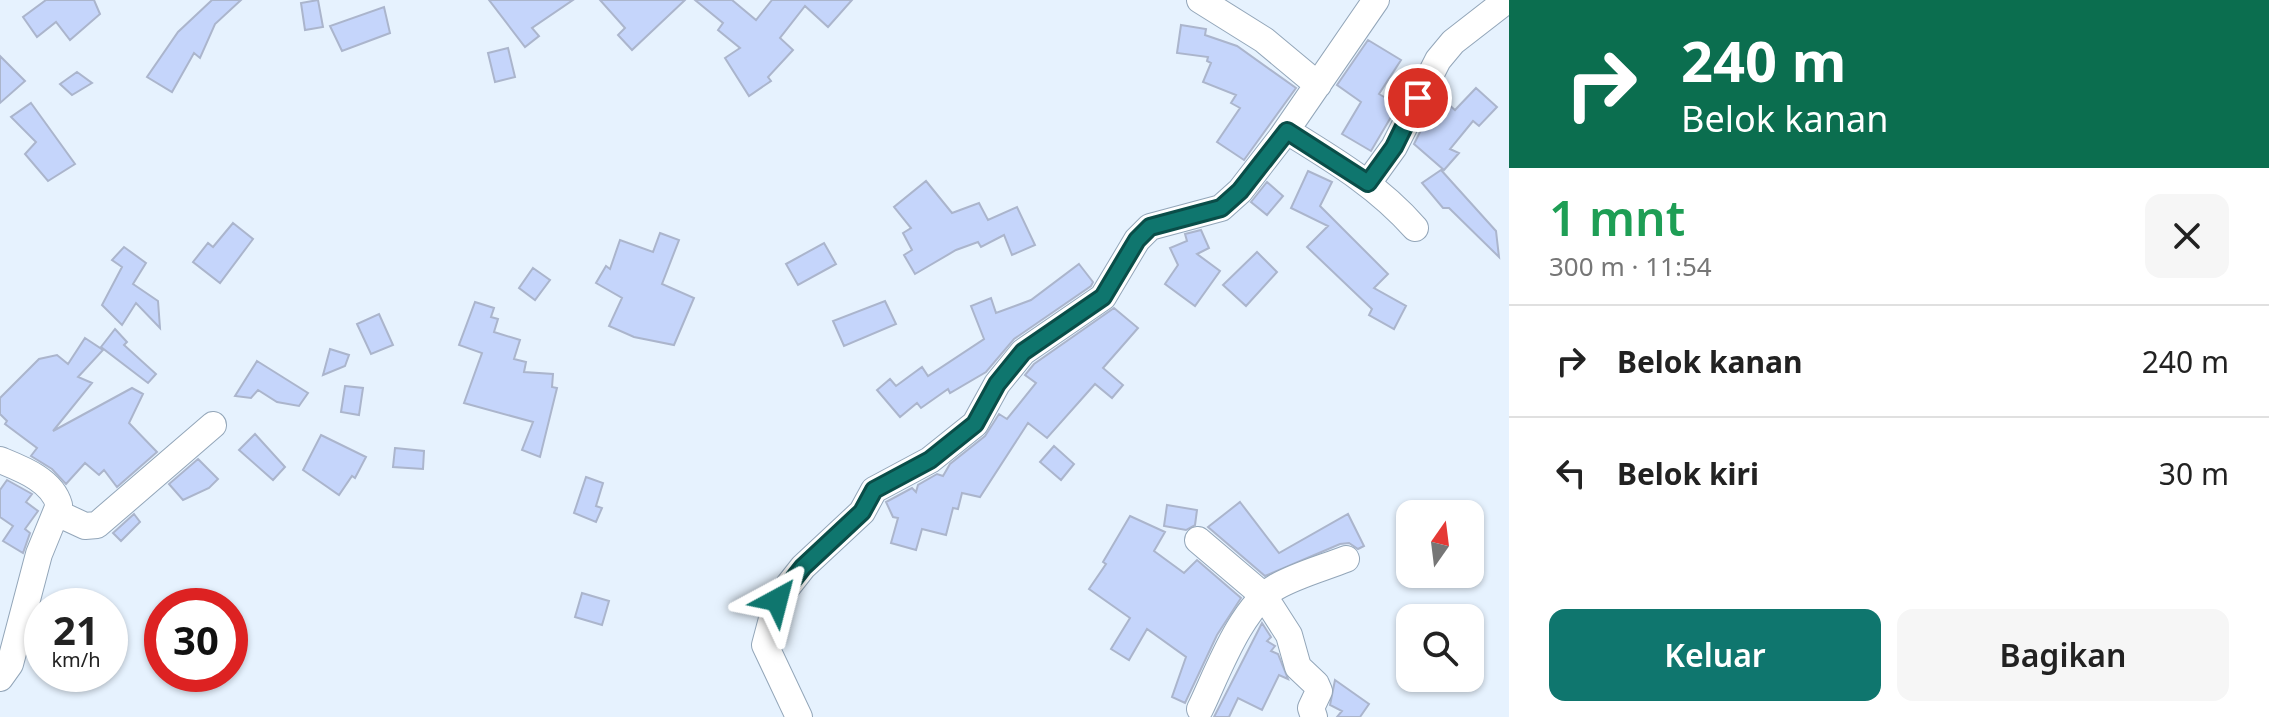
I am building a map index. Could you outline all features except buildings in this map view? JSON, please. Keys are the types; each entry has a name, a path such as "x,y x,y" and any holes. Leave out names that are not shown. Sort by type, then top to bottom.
{"street":[{"path":"1200,0 1264,40 1318,85"},
{"path":"799,717 765,645 777,600 803,567 862,512 874,490 930,460 975,424 997,384 1023,352 1103,297 1137,240 1150,227 1221,208 1240,191 1287,131 1376,0"},
{"path":"1368,183 1394,147 1438,60 1453,42 1507,0"},
{"path":"1287,131 1387,197 1415,228"},
{"path":"57,513 85,526 97,525 213,425"},
{"path":"0,460 20,468 48,488 58,500 57,513 37,563 13,656 0,678"},
{"path":"1198,540 1264,596 1289,635 1298,667 1319,691 1311,708 1314,717"},
{"path":"1200,709 1239,631 1264,596 1276,586 1346,559"}],"route":[{"path":"777,600 803,567 862,512 874,490 930,460 975,424 997,384 1023,352 1103,297 1137,240 1150,227 1221,208 1240,191 1287,131 1368,183 1394,147 1418,98"}]}
